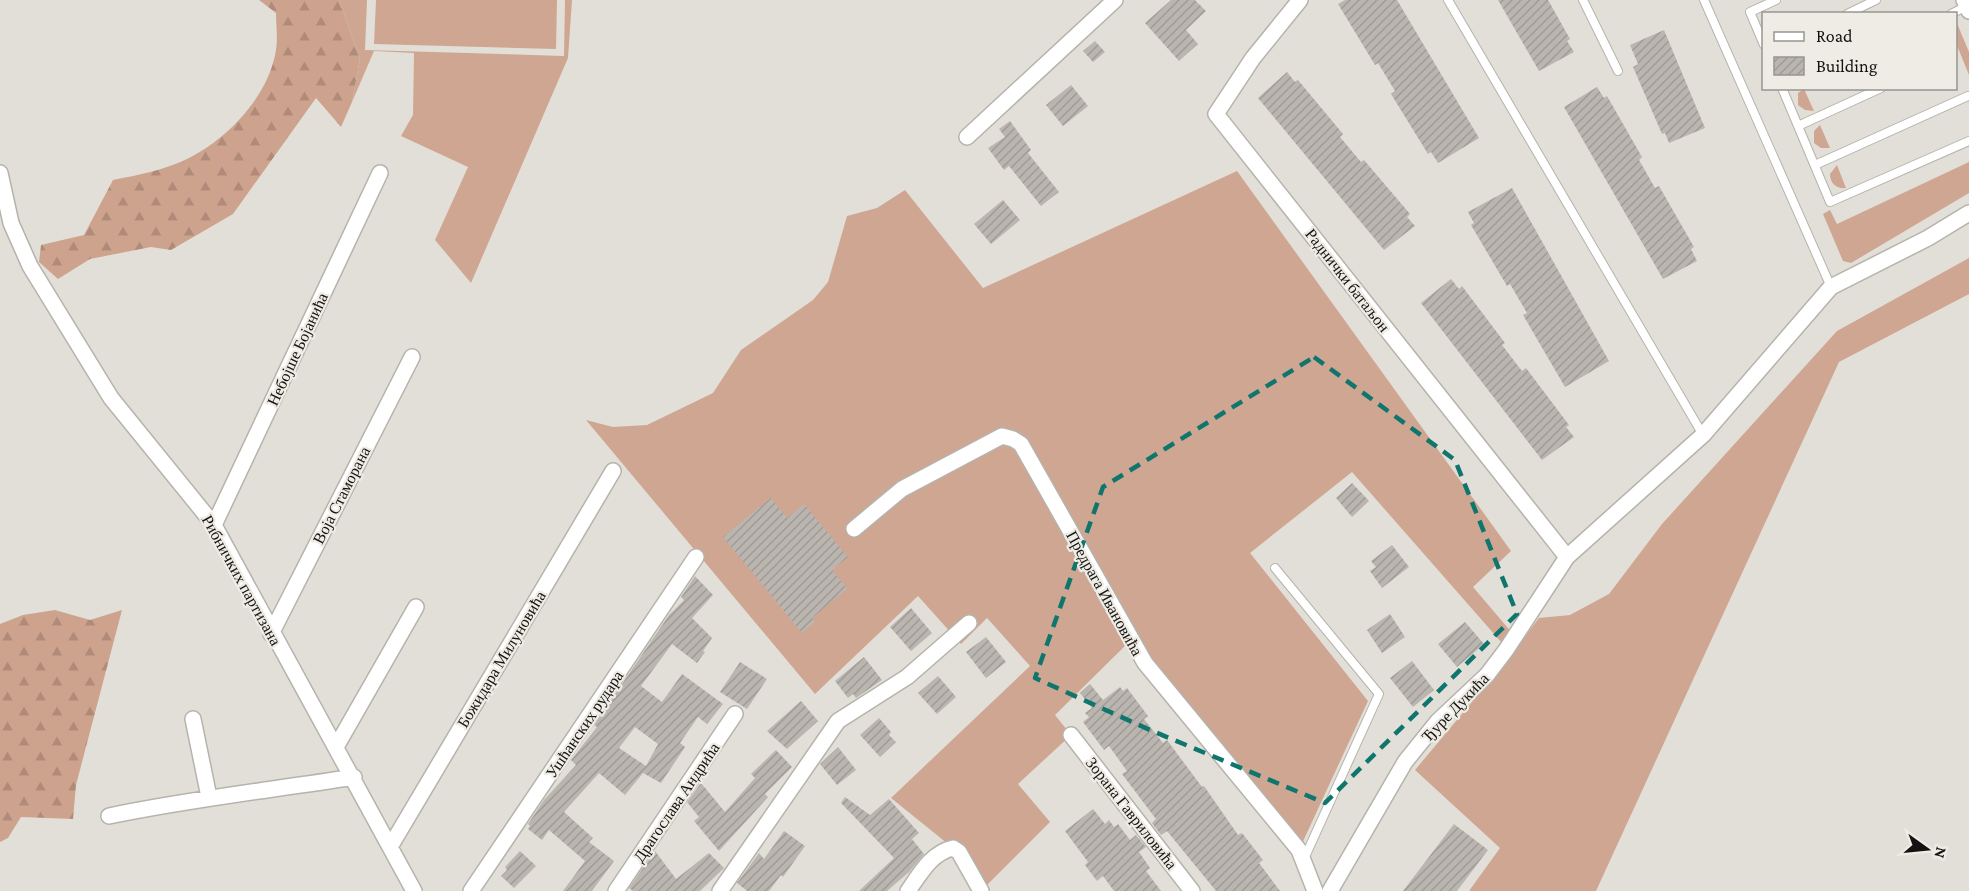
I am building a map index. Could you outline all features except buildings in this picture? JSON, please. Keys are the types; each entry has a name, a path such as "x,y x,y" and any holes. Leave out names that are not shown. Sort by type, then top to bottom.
{"street":[{"path":"967,137 1115,0"},
{"name":"Раднички батаљон","path":"1300,0 1253,58 1216,114 1567,557"},
{"name":"Рибничких партизана","path":"0,173 11,223 30,266 111,398 214,525 271,634 354,777 414,891"},
{"name":"Небојше Бојанића","path":"214,525 380,173"},
{"path":"1831,287 1928,238 1969,213"},
{"name":"Ђуре Дукића","path":"1330,891 1405,762 1438,721 1493,667 1567,557 1703,435 1831,287"},
{"name":"Воја Стаморана","path":"271,634 412,357"},
{"name":"Предрага Ивановића","path":"854,529 902,489 1002,436 1012,438 1021,444 1144,663 1299,850 1315,891"},
{"name":"Божидара Милуновића","path":"390,847 613,471"},
{"name":"Ушћанских рудара","path":"471,891 696,557"},
{"path":"336,747 416,607"},
{"path":"720,891 838,722 907,677 969,622"},
{"name":"Драгослава Андрића","path":"616,891 735,714"},
{"path":"193,719 208,797"},
{"name":"Зорана Гавриловића","path":"1071,735 1192,891"},
{"path":"109,816 208,797 354,777"},
{"path":"908,891 929,861 940,852 953,848 959,852 981,891"}],"lane":[{"path":"1448,0 1703,435"},
{"path":"1583,0 1618,71"},
{"path":"1705,0 1831,287"},
{"path":"1762,40 1750,12 1776,0"},
{"path":"1850,12 1876,0"},
{"path":"1783,90 1830,202 1969,141"},
{"path":"1798,126 1877,90"},
{"path":"1815,165 1968,96"},
{"path":"1275,568 1378,694 1303,860"}],"highlighted area":[{"path":"1314,357 1455,460 1517,614 1325,803 1150,730 1035,678 1103,487"}],"shaded area":[{"path":"339,0 367,0 365,50 564,56 565,0 572,0 568,58 471,283 435,240 468,167 401,136 413,115 414,53 374,51 352,102 360,59"},
{"path":"376,0 557,0 556,49 374,44"},
{"path":"1957,23 1969,52 1969,75 1957,45"},
{"path":"1804,90 1814,111 1805,110 1798,105 1798,93"},
{"path":"1820,125 1830,148 1821,148 1814,143 1814,131"},
{"path":"1969,162 1969,193 1851,263 1843,261 1823,214 1830,210 1837,224"},
{"path":"1837,165 1846,188 1837,187 1831,181 1830,174"},
{"path":"1237,171 1511,551 1473,587 1513,634 1502,643 1352,472 1250,553 1368,701 1299,850 1128,643 1055,715 1071,735 1018,784 1050,822 981,891 953,848 891,798 1030,666 987,618 961,644 918,596 815,694 586,420 613,427 647,425 713,393 741,350 813,300 828,282 847,216 877,208 905,190 983,288"},
{"path":"1969,258 1969,294 1839,362 1596,891 1469,891 1500,848 1415,770 1503,665 1539,618 1570,615 1609,594 1662,524 1837,331"}],"green space":[{"path":"259,0 339,0 360,59 352,102 341,127 316,98 233,214 171,250 151,247 90,259 58,279 39,262 41,245 84,235 113,180 161,169 189,158 232,127 256,99 272,67 277,41 276,13"},
{"path":"55,610 90,620 122,610 76,785 73,819 21,817 8,838 0,842 0,624 23,615"}]}
